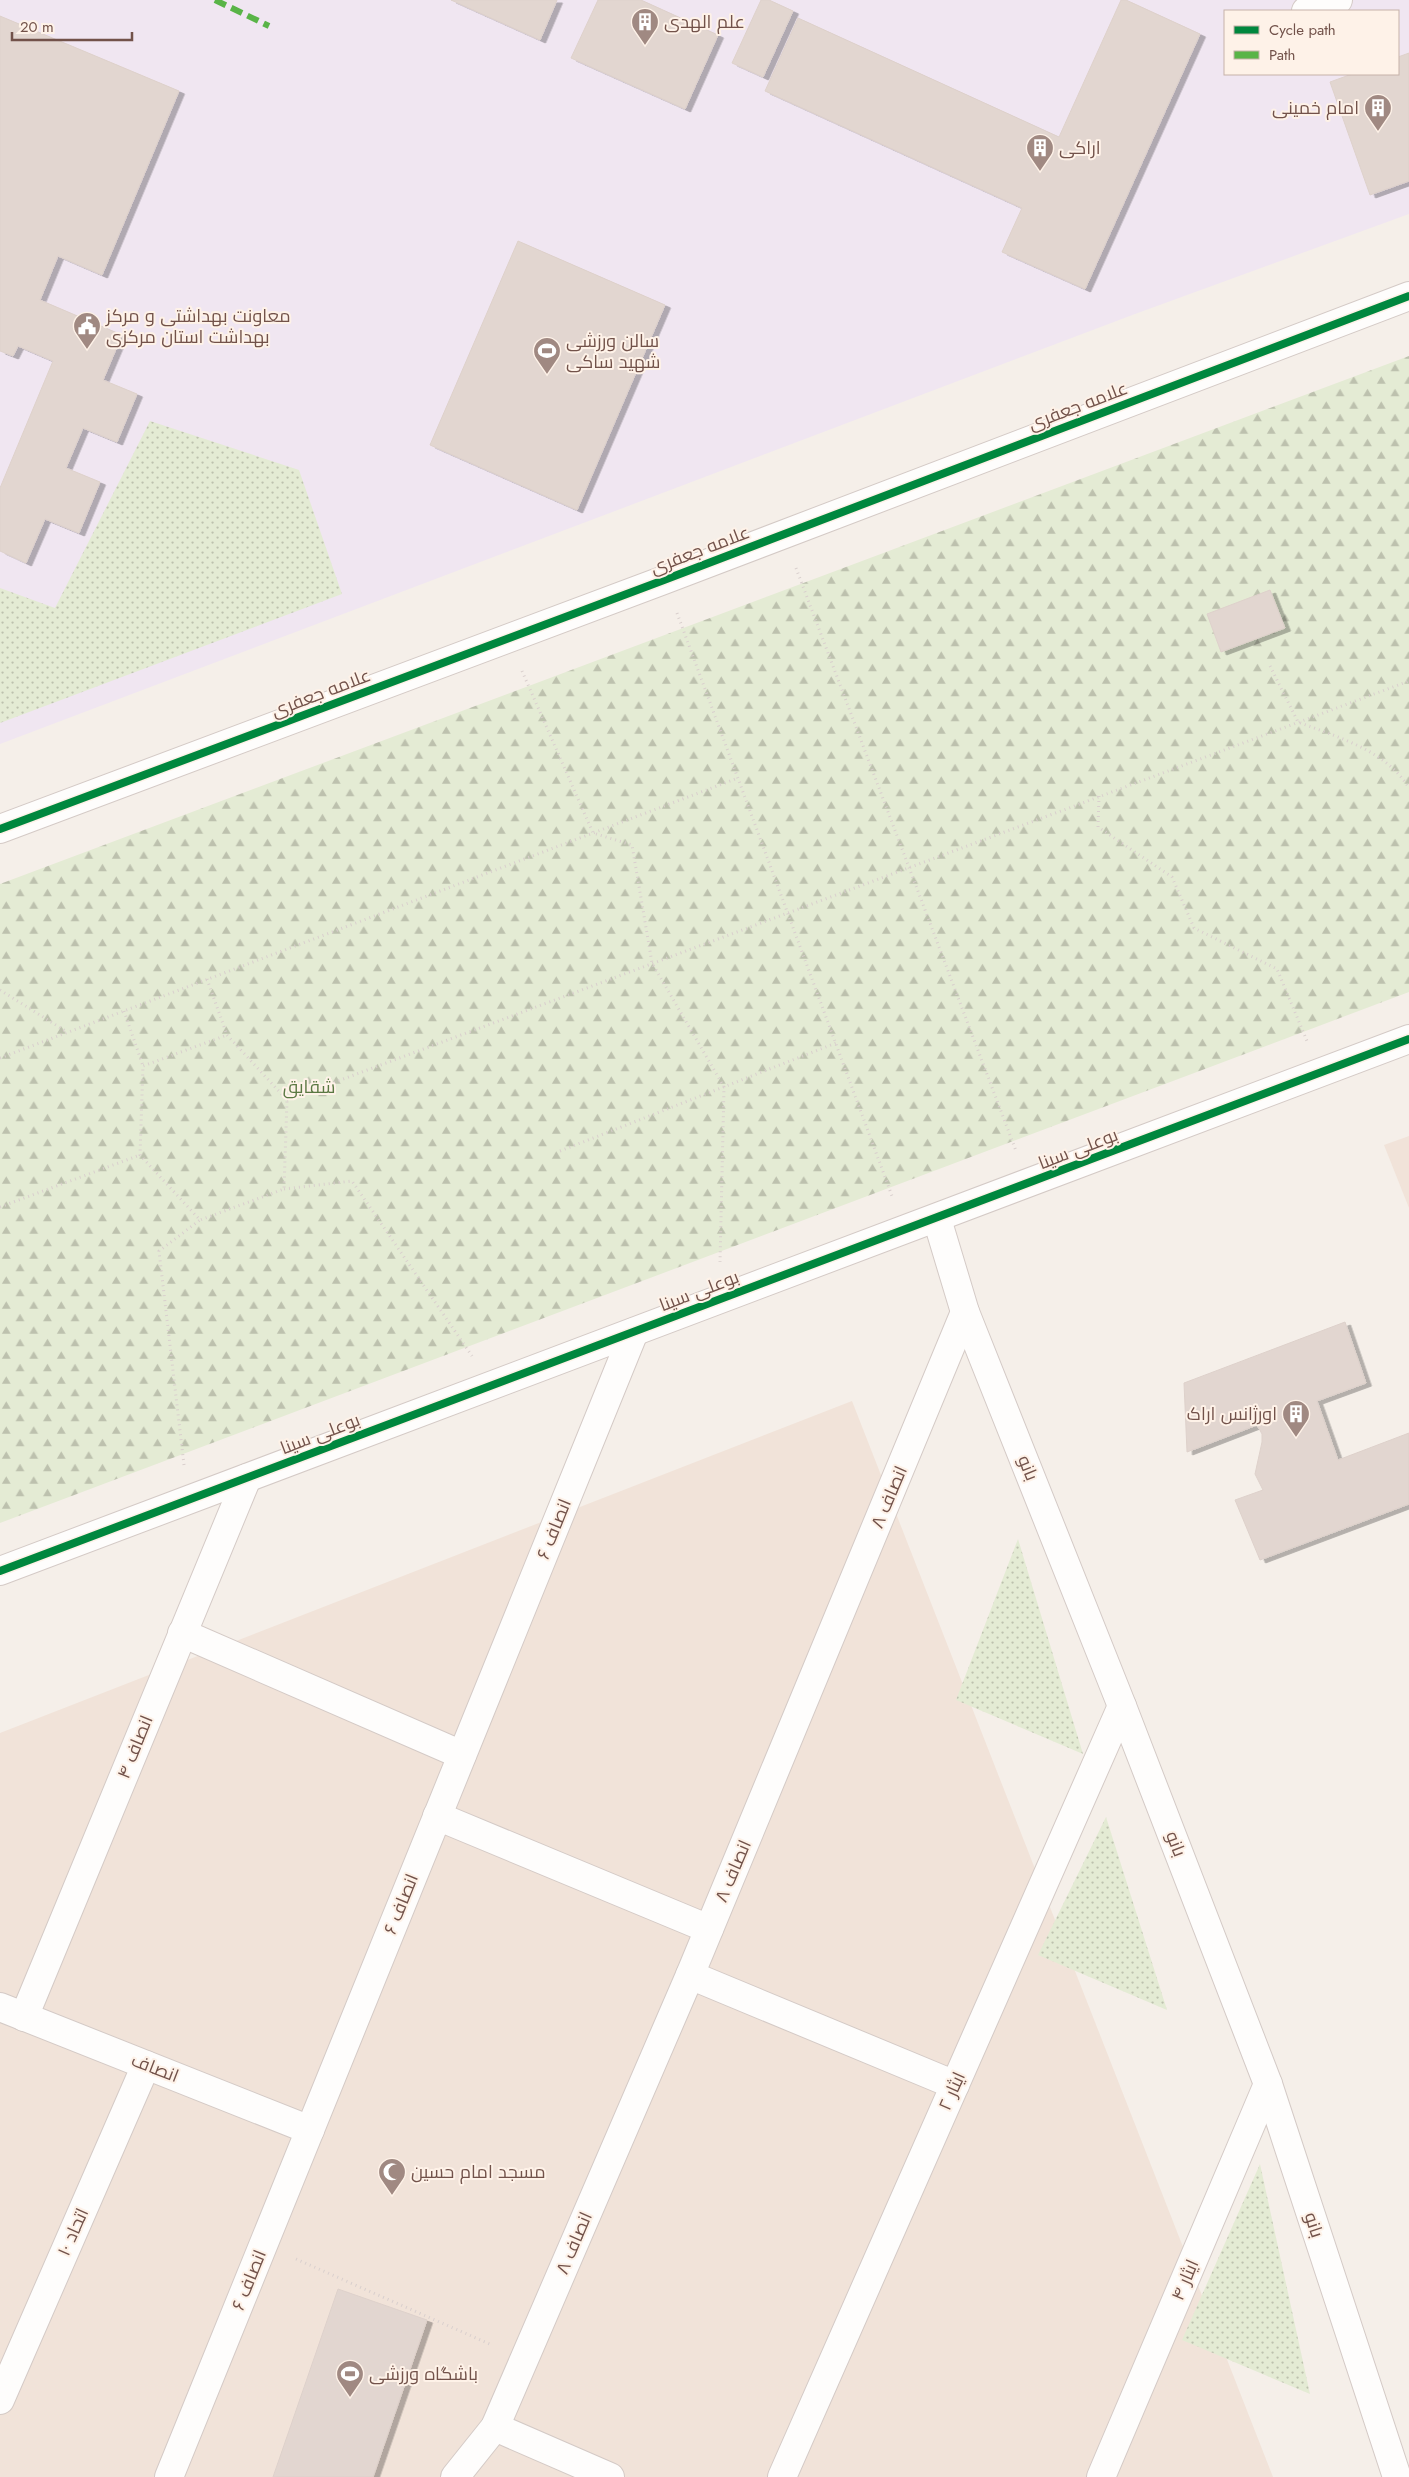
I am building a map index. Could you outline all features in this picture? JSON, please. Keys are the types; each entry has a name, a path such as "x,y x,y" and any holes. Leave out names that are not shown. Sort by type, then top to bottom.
{"street":[{"path":"1309,10 1338,0"},
{"name":"علامه جعفری","path":"0,829 664,580 1409,296"},
{"name":"بوعلی سینا","path":"0,1571 1409,1040"},
{"name":"بانو","path":"937,1218 965,1312 1122,1706 1268,2084 1397,2477"},
{"name":"انصاف ۸","path":"456,2477 495,2427 690,1975 965,1312"},
{"name":"انصاف ۶","path":"169,2477 634,1332"},
{"name":"انصاف ۴","path":"12,2012 182,1633 247,1478"},
{"path":"182,1633 462,1755"},
{"name":"ایثار ۲","path":"782,2477 1122,1706"},
{"path":"437,1816 709,1929"},
{"path":"690,1975 955,2085"},
{"name":"انصاف","path":"12,2012 310,2130"},
{"name":"اتحاد ۱۰","path":"0,2400 146,2065"},
{"name":"ایثار ۴","path":"1101,2477 1268,2084"},
{"path":"495,2427 610,2477"}],"path":[{"path":"783,534 1028,1184"},
{"path":"664,580 904,1231"},
{"path":"508,638 593,833 632,845 652,963 724,1087 719,1300"},
{"path":"1270,666 1298,722 1361,746 1401,774 1409,788"},
{"path":"287,1100 1409,681"},
{"path":"0,1058 738,778"},
{"path":"1098,796 1098,827 1172,877 1194,928 1277,969 1320,1073"},
{"path":"207,979 227,1035 287,1100 284,1189"},
{"path":"0,990 67,1032"},
{"path":"124,1011 143,1066 140,1155 200,1220"},
{"path":"143,1066 227,1035"},
{"path":"560,1151 836,1043"},
{"path":"0,1207 140,1155"},
{"path":"188,1500 159,1251 200,1220 284,1189 352,1180 492,1385"},
{"path":"263,2244 524,2360"}],"shaded area":[{"path":"0,0 1409,0 1409,214 1135,314 0,744"},
{"path":"1409,1136 1409,1208 1384,1145"},
{"path":"852,1401 1273,2477 0,2477 0,1733"}],"green space":[{"name":"شقایق","path":"1409,356 1409,992 0,1523 0,884"},
{"path":"150,421 299,470 342,594 0,723 0,588 55,608"},
{"path":"1018,1539 1083,1754 956,1700"},
{"path":"1106,1817 1167,2010 1038,1955"},
{"path":"1260,2164 1310,2394 1182,2340"}],"building":[{"path":"451,0 557,0 540,40"},
{"name":"علم الهدی","path":"598,0 641,0 718,35 685,109 571,58"},
{"path":"761,0 769,0 793,11 763,77 732,63"},
{"name":"اراکی","path":"1121,0 1126,0 1200,34 1085,289 1002,252 1022,208 765,91 798,18 1059,137"},
{"path":"0,16 179,91 102,275 58,256 40,300 122,335 103,380 137,394 117,442 83,428 66,468 100,482 79,533 45,519 26,563 0,551 0,488 53,361 18,346 13,356 0,351"},
{"name":"امام خمینی","path":"1409,53 1409,181 1370,195 1330,82 1349,75 1399,75 1399,57"},
{"name":"سالن ورزشی شهید ساکی","path":"518,241 665,305 577,510 430,445"},
{"path":"1270,590 1285,628 1221,652 1207,614"},
{"name":"اورژانس اراک","path":"1345,1322 1366,1383 1317,1401 1338,1460 1409,1433 1409,1504 1260,1560 1235,1500 1263,1490 1255,1474 1262,1434 1257,1425 1187,1452 1184,1383"},
{"name":"باشگاه ورزشی","path":"338,2289 427,2320 373,2477 273,2477"}],"marked path":[{"path":"215,0 269,26"}],"cycle path":[{"path":"0,829 664,580 1409,296"},
{"path":"0,1571 1409,1039"}],"place":[{"name":"علم الهدی","path":"645,46"},
{"name":"امام خمینی","path":"1378,132"},
{"name":"اراکی","path":"1040,172"},
{"name":"معاونت بهداشتی و مرکز بهداشت استان مرکزی","path":"87,350"},
{"name":"سالن ورزشی شهید ساکی","path":"547,375"},
{"name":"اورژانس اراک","path":"1296,1438"},
{"name":"مسجد امام حسین","path":"392,2196"},
{"name":"باشگاه ورزشی","path":"350,2398"}]}
